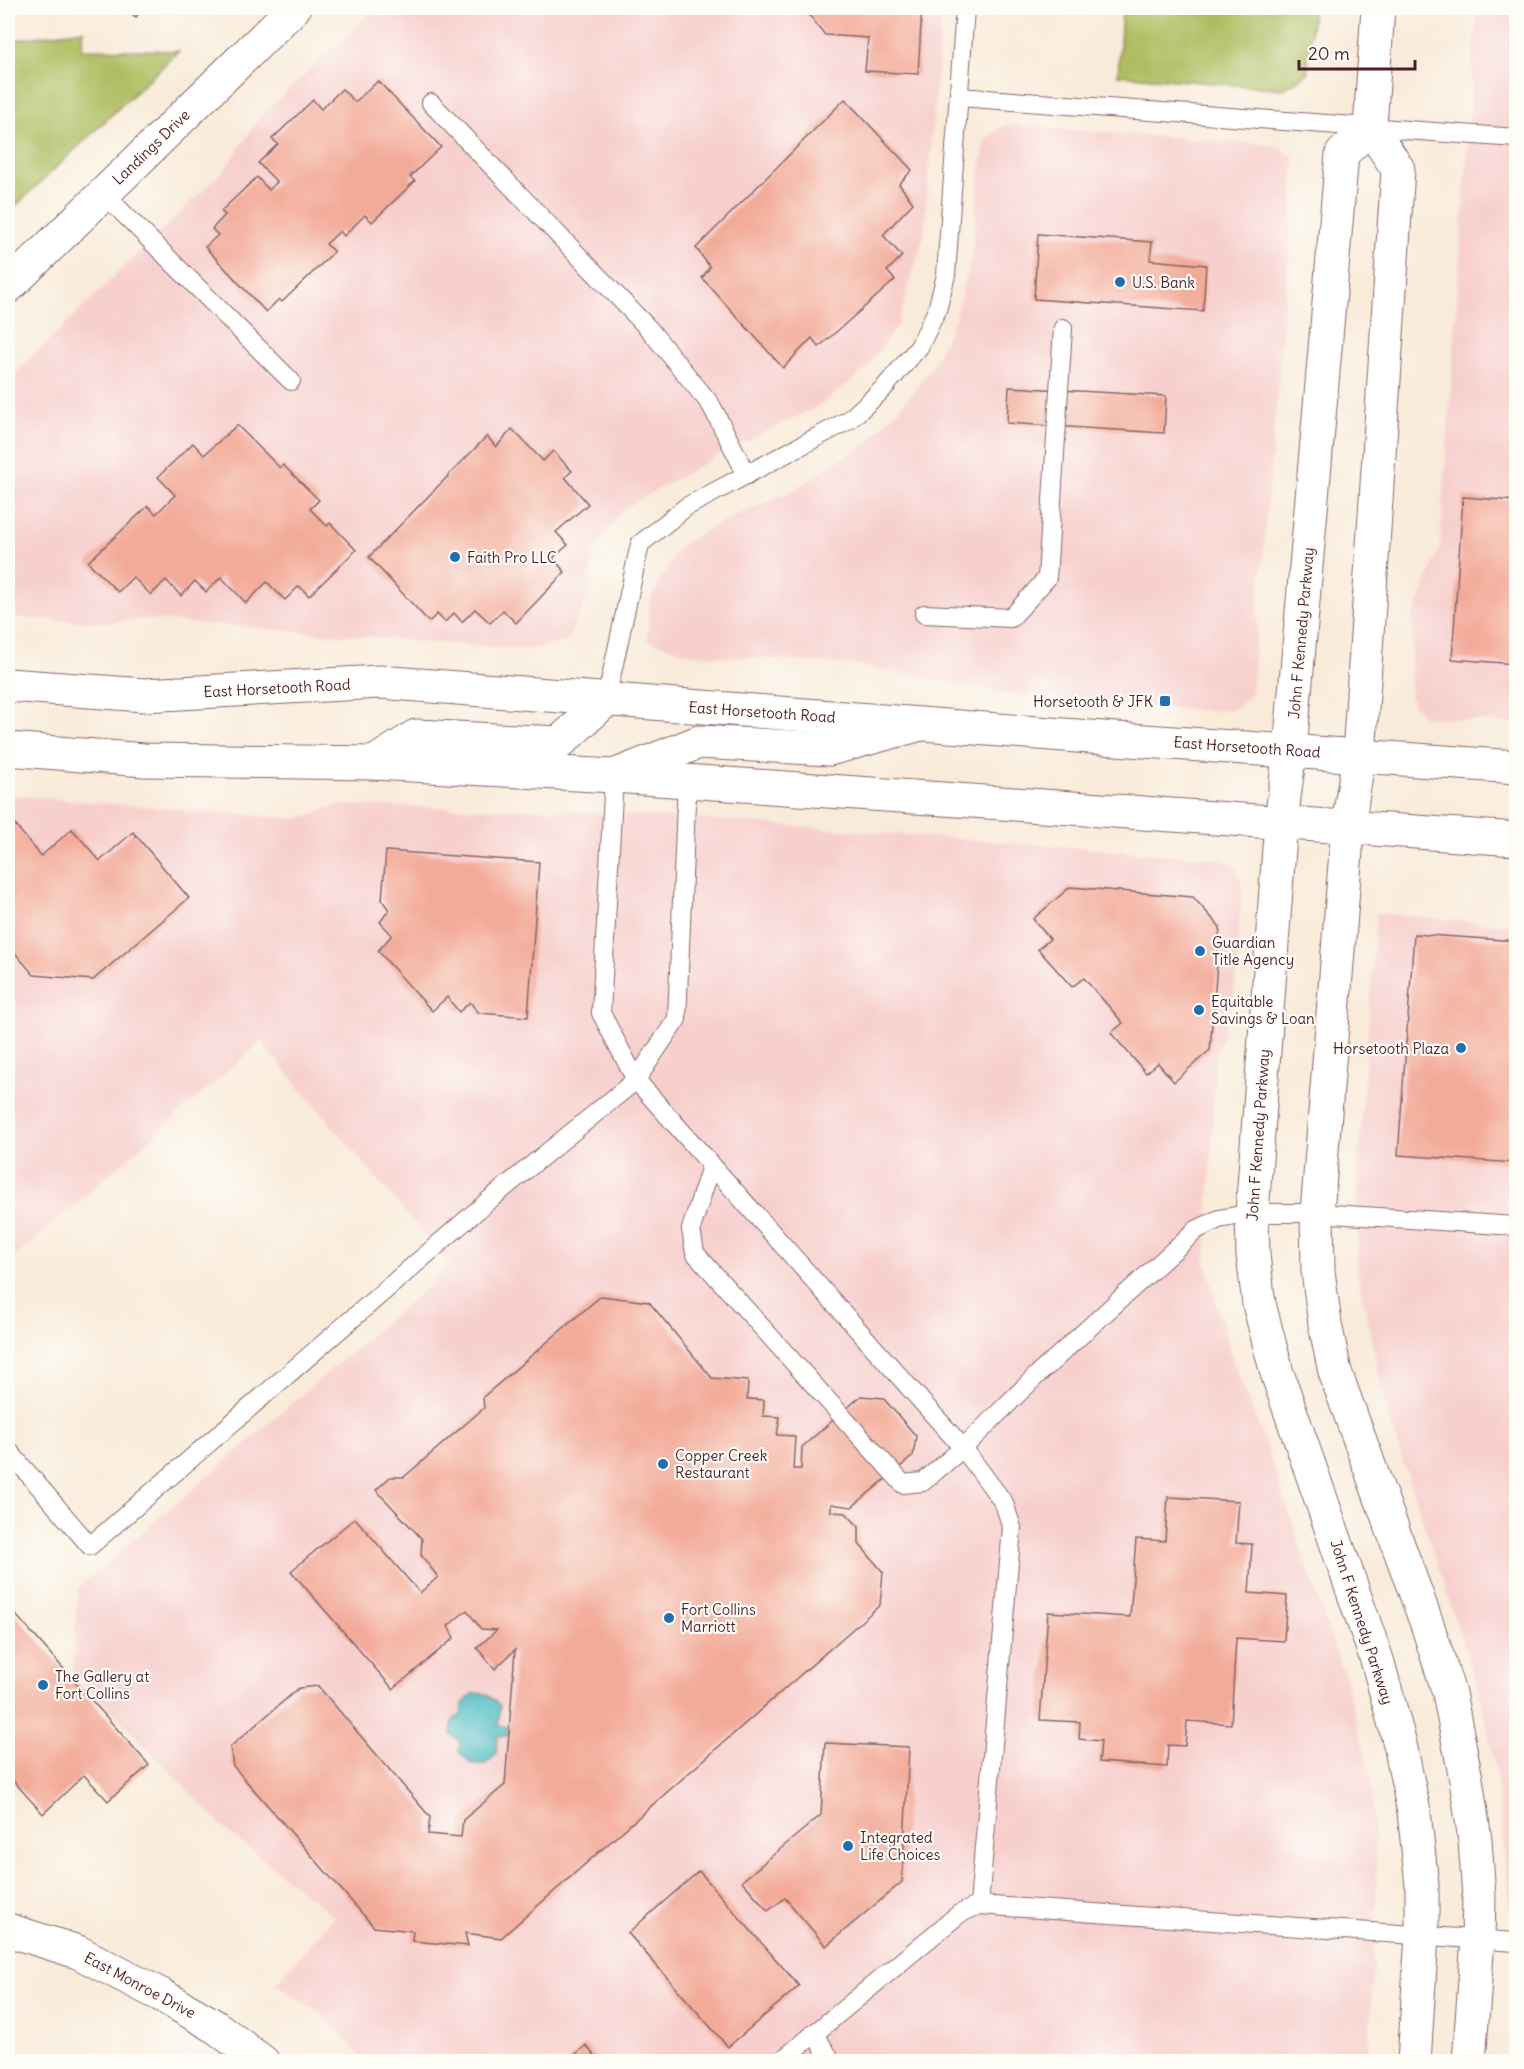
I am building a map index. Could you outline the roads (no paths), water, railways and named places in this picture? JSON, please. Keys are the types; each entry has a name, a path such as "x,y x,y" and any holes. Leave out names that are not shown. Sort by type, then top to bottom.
{"street":[{"name":"Landings Drive","path":"8,287 294,8"},
{"path":"1378,8 1370,127 1398,169 1359,755 1348,826 1317,1213 1318,1271 1325,1324 1335,1372 1427,1624 1449,1693 1475,1840 1479,1898 1469,2061"},
{"name":"John F Kennedy Parkway","path":"1370,127 1342,154 1290,750 1281,822 1252,1213 1253,1255 1259,1304 1277,1373 1378,1663 1400,1744 1415,1822 1422,1885 1422,1935 1414,2061"},
{"name":"East Horsetooth Road","path":"8,684 144,695 380,682 1116,739 1516,767"},
{"path":"374,763 416,736 559,743 606,700"},
{"path":"614,776 699,742 829,749 921,723"},
{"path":"8,748 144,760 374,763 687,780 1516,839"},
{"name":"East Monroe Drive","path":"8,1930 78,1952 213,2025 263,2061"}],"lane":[{"path":"606,700 640,544 686,507 849,420 883,389 919,347 937,310 946,275 965,8"},
{"path":"959,97 1516,138"},
{"path":"431,102 649,329 711,405 747,475"},
{"path":"103,194 291,381"},
{"path":"924,614 1011,618 1047,578 1063,328"},
{"path":"614,776 601,1013 636,1080 963,1448 1004,1503 1012,1528 979,1905"},
{"path":"8,1449 90,1546 488,1201 636,1080 677,1019 687,780"},
{"path":"711,1166 691,1229 695,1253 903,1484 923,1482 963,1448 1035,1377 1196,1230 1219,1219 1252,1213 1317,1213 1516,1226"},
{"path":"780,2061 959,1914 979,1905 1516,1942"},
{"path":"814,2033 832,2061"}],"water":[{"path":"473,1693 486,1694 500,1705 498,1725 508,1727 507,1736 497,1736 496,1755 485,1764 471,1764 459,1751 460,1742 451,1734 453,1720 462,1714 463,1704"}],"place":[{"name":"U.S. Bank","path":"1120,282"},
{"name":"Faith Pro LLC","path":"455,557"},
{"name":"Horsetooth & JFK","path":"1165,701"},
{"name":"Guardian Title Agency","path":"1200,951"},
{"name":"Equitable Savings & Loan","path":"1199,1010"},
{"name":"Horsetooth Plaza","path":"1461,1048"},
{"name":"Copper Creek Restaurant","path":"663,1464"},
{"name":"Fort Collins Marriott","path":"669,1618"},
{"name":"The Gallery at Fort Collins","path":"43,1685"},
{"name":"Integrated Life Choices","path":"848,1846"}]}
